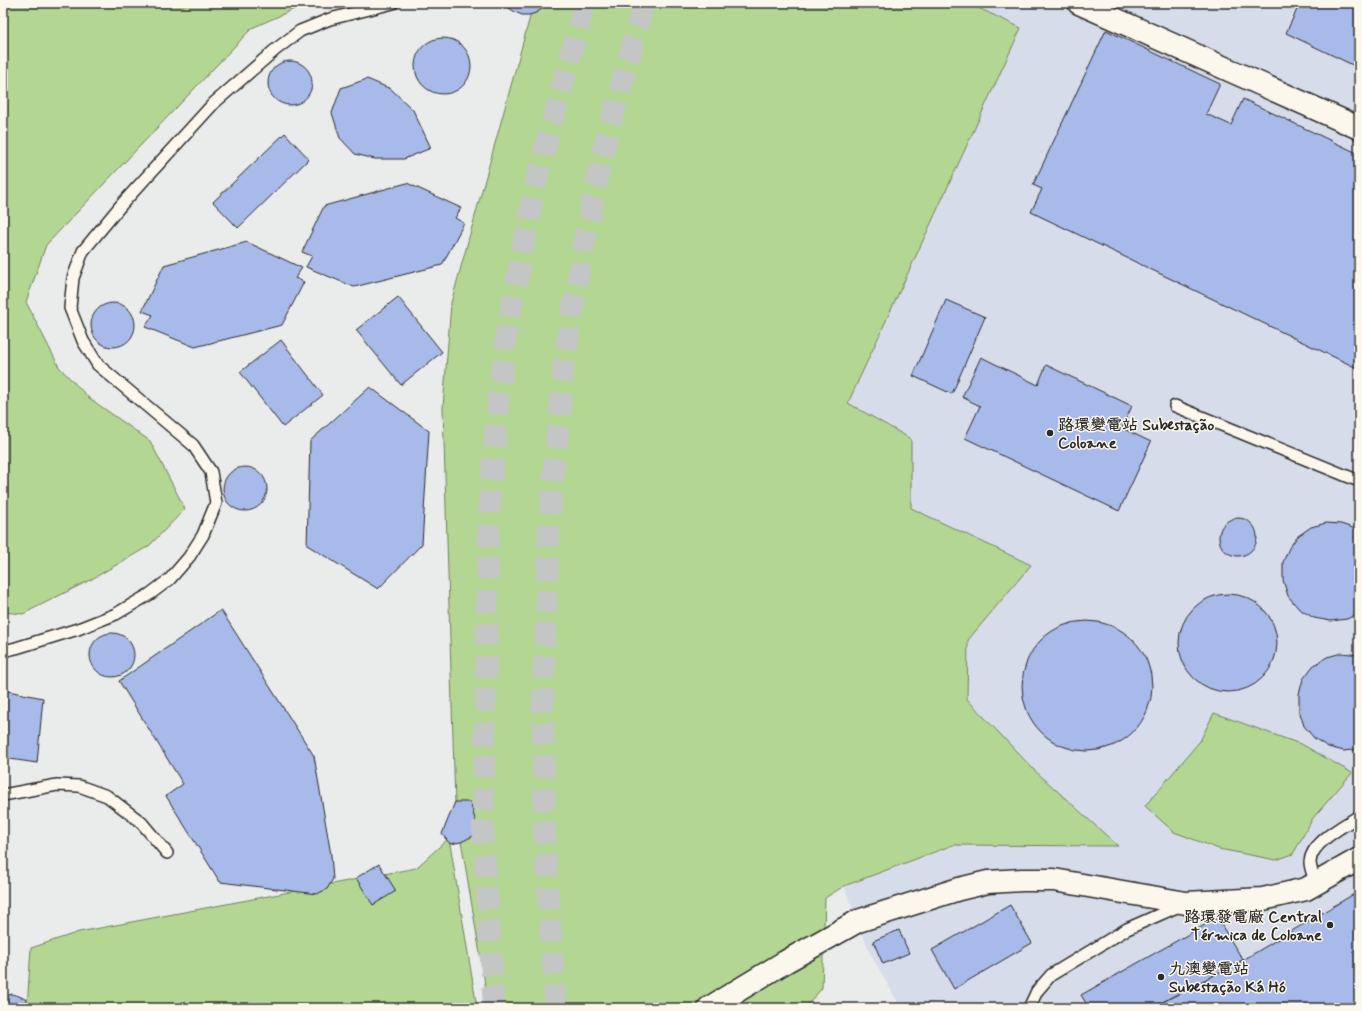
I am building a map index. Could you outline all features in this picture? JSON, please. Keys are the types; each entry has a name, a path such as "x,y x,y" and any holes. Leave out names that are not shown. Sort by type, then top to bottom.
{"street":[{"path":"1079,3 1359,128"},
{"path":"709,1008 858,920 959,889 981,884 1022,880 1054,880 1186,903 1263,899 1306,889 1359,859"}],"lane":[{"path":"3,651 78,629 116,614 150,594 170,579 189,557 202,535 216,503 211,472 193,445 98,365 83,341 70,308 73,278 83,250 122,204 214,103 275,50 300,31 330,19 393,3"},
{"path":"1175,406 1359,481"},
{"path":"3,795 57,785 79,786 107,796 141,822 167,853"},
{"path":"1316,884 1310,862 1314,850 1324,839 1359,816"},
{"path":"1029,1008 1037,991 1051,975 1127,929 1186,903"}],"shaded area":[{"name":"路環發電廠 Central Térmica de Coloane","path":"968,3 1359,3 1359,1008 901,1008 870,953 844,886 953,845 1118,846 1033,769 967,699 968,640 1031,565 911,508 911,439 848,403 1021,28"}],"green space":[{"path":"3,3 308,3 252,28 46,245 26,302 59,367 89,398 150,441 185,509 149,546 92,579 23,614 3,612"},
{"path":"535,3 968,3 1021,28 848,403 911,439 911,508 1031,565 968,640 967,699 1033,769 1118,846 953,845 844,886 825,898 822,988 805,1008 489,1008 455,804 443,408 451,303"},
{"path":"1214,713 1303,745 1352,773 1313,818 1293,854 1276,860 1219,849 1174,832 1145,806 1200,741"},
{"path":"449,838 477,1008 27,1008 31,948 79,932 416,868"}],"building":[{"path":"506,3 546,3 542,9 536,13 522,15 509,8"},
{"path":"1300,3 1359,3 1359,68 1286,33"},
{"path":"1106,30 1220,84 1206,114 1231,125 1243,99 1359,154 1359,369 1031,212 1042,189 1033,185"},
{"path":"438,38 448,38 463,46 469,55 471,66 469,77 463,86 448,94 438,94 427,89 420,82 415,71 415,61 420,50 427,43"},
{"path":"286,61 294,61 299,62 306,67 311,74 311,92 306,99 299,104 286,105 278,102 271,95 268,87 268,79 271,71 278,64"},
{"path":"367,79 391,89 413,110 431,148 404,159 375,159 355,154 340,138 332,113 341,88"},
{"path":"285,133 309,159 238,228 213,202"},
{"path":"407,183 461,208 455,218 464,223 442,265 354,287 306,267 312,256 302,252 324,206"},
{"path":"247,242 302,268 295,278 304,282 282,325 195,347 145,327 153,315 142,311 164,265"},
{"path":"398,297 442,352 401,385 356,330"},
{"path":"946,300 985,317 952,394 913,376"},
{"path":"109,303 117,303 122,304 129,309 134,316 134,334 129,341 122,346 109,347 101,344 94,337 91,329 91,321 94,313 101,306"},
{"path":"281,340 323,395 283,427 240,372"},
{"name":"路環變電站 Subestação Coloane","path":"981,357 1038,385 1046,365 1132,406 1122,428 1151,442 1119,511 965,438 980,406 962,397"},
{"path":"370,387 429,431 422,544 378,589 307,545 310,441"},
{"path":"241,467 249,467 254,468 261,473 266,480 266,498 261,505 254,510 241,511 233,508 226,501 223,493 223,485 226,477 233,470"},
{"path":"1234,518 1242,518 1252,523 1256,530 1256,544 1252,551 1242,556 1234,556 1224,551 1222,548 1219,541 1219,533 1224,523 1227,521"},
{"path":"1326,523 1341,524 1356,529 1359,532 1359,613 1347,619 1331,621 1314,618 1299,609 1288,596 1283,580 1283,562 1289,548 1298,536 1311,527"},
{"path":"1228,594 1247,598 1263,608 1273,624 1277,643 1273,662 1263,678 1247,688 1228,692 1209,688 1193,678 1183,662 1179,643 1183,624 1193,608 1209,598"},
{"path":"221,610 314,756 331,855 333,879 327,889 317,894 220,882 166,796 183,784 119,681"},
{"path":"1093,621 1112,626 1133,640 1147,661 1151,673 1151,699 1147,711 1133,732 1112,746 1100,750 1081,751 1062,746 1041,732 1027,711 1023,699 1022,680 1027,661 1041,640 1062,626 1074,622"},
{"path":"108,633 116,633 121,634 128,639 133,646 133,664 128,671 121,676 108,677 100,674 93,667 90,659 90,651 93,643 100,636"},
{"path":"1342,653 1359,655 1359,749 1344,751 1328,747 1314,738 1304,726 1299,710 1299,694 1303,679 1313,666 1327,657"},
{"path":"3,690 43,698 37,763 3,758"},
{"path":"455,802 470,802 477,826 473,836 461,842 450,844 442,834"},
{"path":"379,864 396,891 373,905 356,878"},
{"name":"路環發電廠 Central Térmica de Coloane","path":"1359,891 1359,1008 1151,1008 1243,960"},
{"path":"1010,905 1032,943 954,989 932,950"},
{"name":"九澳變電站 Subestação Ká Hó","path":"1217,918 1243,960 1151,1008 1089,1008 1081,995"},
{"path":"899,930 909,953 883,964 873,941"},
{"path":"12,994 25,999 31,1008 3,1008 3,997"}],"tunnel":[{"path":"494,1008 483,826 489,518 498,403 507,331 535,186 585,3"},
{"path":"556,1008 545,845 543,703 549,527 564,363 583,247 602,155 644,3"}],"place":[{"name":"路環變電站 Subestação Coloane","path":"1050,433"},
{"name":"路環發電廠 Central Térmica de Coloane","path":"1330,925"},
{"name":"九澳變電站 Subestação Ká Hó","path":"1161,977"}]}
